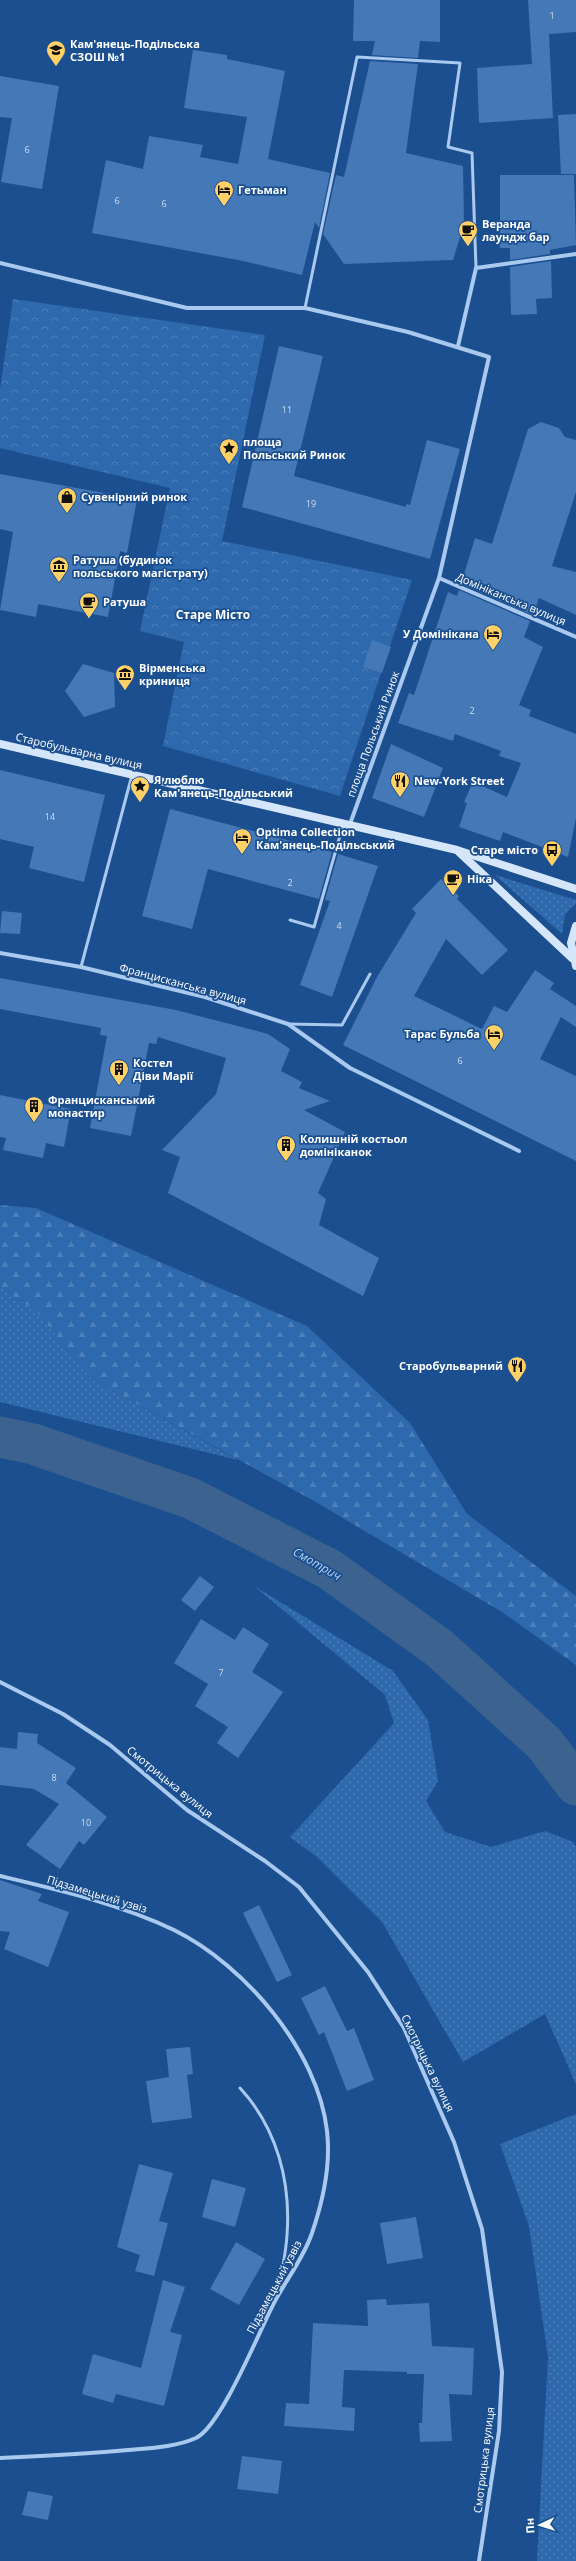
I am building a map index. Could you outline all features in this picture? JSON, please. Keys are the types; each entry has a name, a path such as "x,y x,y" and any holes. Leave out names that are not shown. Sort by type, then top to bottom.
{"main road":[{"name":"Старобульварна вулиця","path":"0,744 457,850 576,889"},
{"name":"Старобульварна вулиця","path":"457,850 572,958"},
{"path":"576,926 571,943 572,958 576,966"}],"street":[{"path":"458,346 476,268 576,254"},
{"name":"площа Польський Ринок","path":"0,263 187,308 305,308 408,332 490,357 439,578 347,824"},
{"name":"Домініканська вулиця","path":"439,578 576,637"},
{"name":"Францисканська вулиця","path":"0,953 81,967 205,997 288,1024 350,1068 519,1151"},
{"name":"Смотрицька вулиця","path":"0,1682 63,1714 110,1745 186,1810 265,1861 299,1888 368,1972 404,2028 454,2142 482,2230 502,2372 499,2431 479,2561"},
{"name":"Підзамецький узвіз","path":"0,1876 103,1903 176,1931 197,1943 233,1969 263,1999 282,2026 305,2064 321,2101 327,2132 328,2156 325,2184 312,2235 301,2258 279,2293 223,2406 207,2430 197,2438 185,2442 149,2448 0,2458"}],"lane":[{"path":"305,308 357,56 460,63 448,147 472,153 476,268"},
{"path":"81,967 132,774"},
{"path":"290,920 314,927 347,824"},
{"path":"288,1024 342,1026 370,974"},
{"path":"240,2088 262,2116 277,2150 285,2179 289,2204 288,2231 279,2293"}],"green space":[{"path":"13,299 265,335 222,541 412,580 340,796 163,746 184,642 140,631 170,488 0,448 0,389"},
{"path":"495,875 576,900 576,904 565,914 562,934"},
{"path":"0,1205 36,1208 307,1326 410,1423 467,1514 576,1596 576,1665 502,1612 314,1501 91,1379 37,1312 0,1287"},
{"path":"0,1287 37,1312 91,1379 238,1460 0,1402"},
{"path":"254,1586 393,1671 428,1720 438,1781 426,1801 445,1832 491,1847 545,1831 573,1842 576,1847 576,2084 545,2014 463,2062 382,1922 317,1857 290,1837 394,1723 385,1695"},
{"path":"576,2114 576,2561 537,2561 548,2357 529,2226 500,2144"}],"building":[{"path":"354,0 440,0 440,42 420,41 418,58 372,55 375,41 353,41"},
{"path":"528,0 576,0 576,32 549,34 553,118 479,123 477,68 532,64"},
{"path":"193,50 227,55 227,59 285,71 268,159 330,173 319,228 315,222 302,275 243,261 92,233 106,160 143,169 149,136 203,145 200,157 238,164 247,117 184,108"},
{"path":"370,61 418,64 406,153 463,166 464,224 453,260 344,264 323,234 336,175 344,177"},
{"path":"0,76 59,86 42,189 1,182 12,118 0,117"},
{"path":"576,114 576,174 561,174 558,115"},
{"path":"500,175 574,175 576,245 550,250 550,254 510,260 510,248 500,248"},
{"path":"551,261 552,298 536,299 537,314 511,315 510,267"},
{"path":"279,346 323,356 294,476 406,507 406,504 410,505 427,440 460,449 430,559 242,507"},
{"path":"541,422 559,428 565,437 576,440 576,492 552,566 576,572 576,615 539,598 533,615 461,584 475,538 492,544 528,429"},
{"path":"0,474 137,499 127,553 120,551 108,617 38,604 36,617 0,610 13,532 0,529"},
{"path":"459,590 530,621 524,637 543,647 519,705 531,710 529,716 576,734 576,818 568,857 503,832 500,841 459,827 467,803 464,802 473,782 507,797 521,763 499,756 501,751 455,734 453,741 398,723 409,693 414,695 448,592 457,596"},
{"path":"372,640 391,647 382,673 363,667"},
{"path":"83,664 114,673 115,707 84,717 65,691"},
{"path":"391,744 443,768 424,817 372,798"},
{"path":"0,770 105,795 84,882 29,868 34,847 0,839"},
{"path":"170,809 332,852 319,899 208,869 192,929 142,916"},
{"path":"338,854 378,866 332,997 300,985 330,901 325,900"},
{"path":"441,879 459,896 457,899 508,950 482,975 446,939 414,996 482,1029 494,1006 507,1012 535,970 554,983 550,989 576,1006 576,1027 561,1017 540,1059 576,1076 576,1161 343,1045 377,977 416,913 412,909"},
{"path":"2,911 22,913 20,934 0,933"},
{"path":"0,978 176,1010 268,1034 290,1049 281,1071 302,1082 299,1088 330,1101 304,1110 345,1132 318,1193 326,1199 319,1225 379,1258 363,1296 168,1193 180,1157 162,1150 216,1094 226,1058 158,1037 156,1044 149,1043 131,1136 90,1128 107,1036 100,1035 101,1028 0,1009"},
{"name":"Францисканський монастир","path":"0,1095 71,1109 64,1147 46,1143 43,1158 3,1150 6,1138 0,1137"},
{"path":"200,1576 214,1587 195,1611 181,1600"},
{"path":"201,1619 235,1640 243,1627 269,1644 252,1672 283,1692 238,1758 217,1743 228,1727 195,1706 208,1684 174,1663"},
{"path":"18,1732 38,1734 37,1743 76,1768 66,1783 107,1817 84,1845 79,1841 60,1869 26,1845 59,1804 34,1789 0,1785 0,1747 17,1749"},
{"path":"0,1880 42,1894 38,1901 69,1912 48,1967 4,1949 10,1932 0,1931"},
{"path":"259,1905 292,1975 277,1982 243,1913"},
{"path":"325,1986 347,2031 354,2028 374,2080 347,2091 324,2032 319,2035 301,1998"},
{"path":"190,2047 193,2074 187,2075 192,2118 152,2123 146,2081 169,2077 166,2049"},
{"path":"139,2164 173,2173 159,2221 168,2223 154,2276 135,2271 140,2255 117,2247"},
{"path":"212,2179 246,2188 235,2227 202,2217"},
{"path":"416,2217 423,2258 387,2264 380,2223"},
{"path":"236,2242 265,2259 239,2305 210,2289"},
{"path":"163,2280 185,2287 170,2332 182,2335 164,2406 116,2394 113,2403 82,2394 93,2354 141,2368"},
{"path":"386,2299 387,2305 429,2303 432,2346 474,2348 472,2395 449,2394 452,2441 420,2442 419,2423 422,2423 424,2374 407,2374 407,2372 344,2370 342,2407 355,2408 354,2431 284,2426 286,2403 309,2404 313,2323 368,2326 367,2300"},
{"path":"242,2456 282,2461 278,2494 237,2489"},
{"path":"28,2491 53,2496 48,2520 22,2515"}],"waterway":[{"name":"Смотрич","path":"0,1437 33,1444 190,1498 329,1569 439,1648 544,1743 576,1785"}],"place":[{"name":"Кам'янець-Подільська СЗОШ №1","path":"56,67"},
{"name":"Гетьман","path":"224,207"},
{"name":"Веранда лаундж бар","path":"468,247"},
{"name":"площа Польський Ринок","path":"229,465"},
{"name":"Сувенірний ринок","path":"67,514"},
{"name":"Ратуша (будинок польського магістрату)","path":"59,583"},
{"name":"Ратуша","path":"89,619"},
{"name":"У Домінікана","path":"493,651"},
{"name":"Вірменська криниця","path":"125,691"},
{"name":"New-York Street","path":"400,798"},
{"name":"Я люблю Кам'янець-Подільський","path":"140,803"},
{"name":"Optima Collection Кам'янець-Подільський","path":"242,855"},
{"name":"Старе місто","path":"552,867"},
{"name":"Ніка","path":"453,896"},
{"name":"Тарас Бульба","path":"494,1051"},
{"name":"Костел Діви Марії","path":"119,1086"},
{"name":"Францисканський монастир","path":"34,1123"},
{"name":"Колишній костьол домініканок","path":"286,1162"},
{"name":"Старобульварний","path":"517,1383"}],"district":[{"name":"Старе Місто","path":"213,615"}]}
